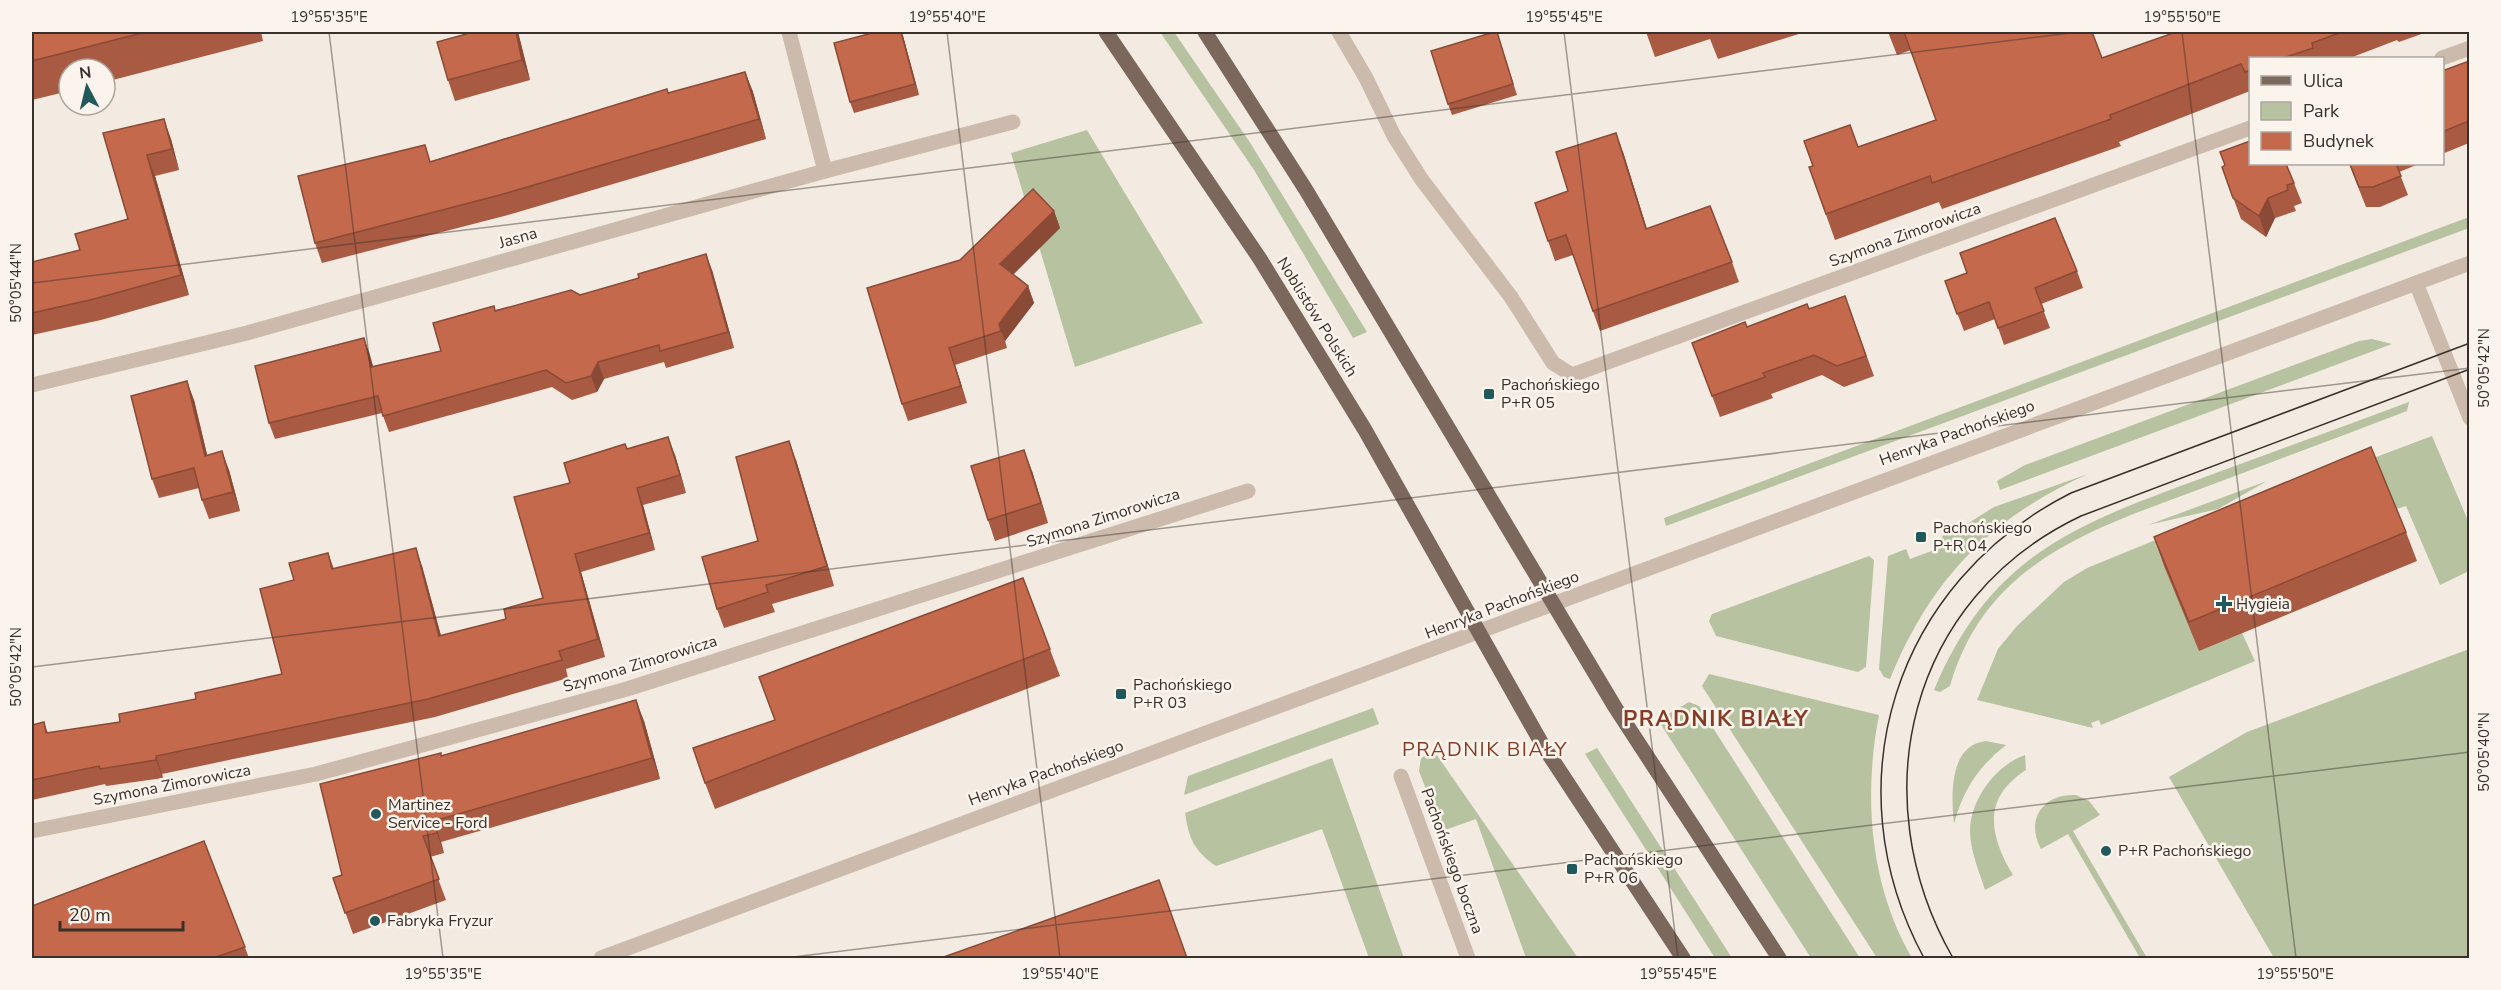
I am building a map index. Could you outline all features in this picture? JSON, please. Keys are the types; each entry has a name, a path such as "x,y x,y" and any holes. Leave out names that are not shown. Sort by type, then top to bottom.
{"main road":[{"name":"Noblistów Polskich","path":"1106,32 1278,289 1365,430 1542,744 1683,958"},
{"path":"1205,32 1306,190 1615,707 1779,958"}],"street":[{"path":"789,32 825,171"},
{"name":"Szymona Zimorowicza","path":"1339,32 1366,78 1394,136 1422,180 1512,297 1553,363 1572,375 2249,128"},
{"path":"2444,57 2469,48"},
{"name":"Jasna","path":"32,385 247,333 825,171 1013,122"},
{"name":"Henryka Pachońskiego","path":"601,958 1122,763 1478,634 1893,476 2469,263"},
{"path":"2416,283 2469,418"},
{"name":"Szymona Zimorowicza","path":"32,831 316,774 627,689 1248,491"},
{"name":"Pachońskiego boczna","path":"1401,776 1468,958"}],"green space":[{"path":"1160,32 1174,32 1249,141 1367,332 1353,338 1254,170"},
{"path":"1087,130 1203,323 1075,367 1011,153"},
{"path":"2469,217 2469,228 1666,526 1664,518"},
{"path":"2372,339 2392,344 2000,490 1997,481 2025,465 2359,341"},
{"path":"2409,402 2407,411 2129,516 2089,533 2053,553 2020,577 1991,606 1967,642 1950,686 1940,692 1934,690 1958,643 1984,604 2013,573 2046,548 2082,527 2122,509"},
{"path":"2432,436 2469,523 2469,571 2440,585 2406,506 2396,509 2242,633 2255,661 2101,725 2099,720 2091,723 2093,728 1977,700 1998,649 2017,626 2064,582 2087,568 2153,541 2202,532 2280,493"},
{"path":"2088,474 2053,491 2021,511 1993,532 1968,556 1924,611 1890,679 1884,677 1879,669 1888,556 1906,549 1910,559 1945,546 1942,536 1959,529 1994,507"},
{"path":"2267,481 2218,509 2148,525"},
{"path":"1869,556 1874,560 1866,667 1858,672 1716,636 1709,621 1712,614"},
{"path":"2469,649 2469,958 2274,958 2169,777 2247,732"},
{"path":"1709,674 1879,715 1872,777 1871,809 1874,840 1887,901 1912,958 1877,958 1702,686"},
{"path":"1689,702 1699,706 1860,958 1811,958 1658,720"},
{"path":"1373,708 1379,724 1184,795 1188,776"},
{"path":"1986,741 2006,745 1987,762 1973,780 1962,800 1954,824 1953,786 1959,761 1974,745"},
{"path":"1597,748 1732,958 1715,958 1585,754"},
{"path":"1434,751 1578,958 1526,958 1476,819 1442,831 1419,771 1421,758"},
{"path":"2025,755 2026,770 2002,793 1996,805 1994,818 1999,846 2013,875 1985,890 1970,838 1971,819 1980,796 1995,775 2014,760"},
{"path":"1332,758 1404,958 1369,958 1322,829 1216,866 1202,855 1188,830 1185,813"},
{"path":"2076,795 2089,801 2100,815 2073,831 2147,958 2140,958 2068,834 2041,849 2035,828 2040,810 2054,799"}],"building":[{"path":"32,32 146,32 32,61"},
{"path":"470,32 516,32 522,60 448,80 437,42"},
{"path":"876,32 901,32 915,84 850,102 834,43"},
{"path":"1497,32 1513,84 1448,104 1431,51"},
{"path":"1904,32 2092,32 2102,58 2176,32 2342,32 2312,43 2313,48 2286,57 2249,57 2249,70 2245,72 2241,64 2110,115 2111,119 1932,183 1930,176 1826,214 1809,167 1813,166 1804,141 1850,125 1858,147 1936,120"},
{"path":"2469,61 2469,121 2444,131 2444,70"},
{"path":"745,72 759,119 500,195 315,243 298,176 425,145 430,162 667,89 668,93"},
{"path":"164,119 172,149 147,155 181,275 32,313 32,262 80,250 75,234 128,219 103,133"},
{"path":"1616,133 1646,229 1710,206 1732,262 1593,311 1566,235 1548,241 1535,203 1568,191 1556,152"},
{"path":"2249,141 2249,165 2286,165 2294,183 2287,185 2288,190 2268,198 2259,216 2233,198 2222,167 2225,165 2220,152"},
{"path":"2350,165 2396,165 2401,176 2373,187 2359,187"},
{"path":"1033,189 1054,211 1000,264 1028,286 999,324 1001,331 949,348 961,386 902,404 867,288 960,260"},
{"path":"2055,218 2077,271 2035,288 2044,311 1998,328 1989,302 1957,314 1945,281 1967,273 1960,253"},
{"path":"706,254 728,332 660,351 659,345 598,362 591,376 566,383 546,370 383,416 378,396 269,423 255,366 364,338 371,367 441,351 433,323 494,306 495,311 571,290 580,295 639,278 638,274"},
{"path":"1845,296 1866,356 1837,366 1814,355 1763,373 1765,377 1712,396 1692,343 1745,322 1747,327 1807,304 1809,309"},
{"path":"187,381 205,456 222,451 233,492 202,500 194,468 152,479 131,396"},
{"path":"668,437 680,475 637,488 649,533 575,554 598,639 559,651 562,660 428,699 156,756 156,760 100,769 99,766 32,780 32,725 44,722 46,733 120,722 119,714 196,699 195,693 282,674 260,589 294,580 289,563 328,553 332,569 416,548 439,636 506,619 504,609 543,598 514,497 570,483 564,463 625,444 627,449"},
{"path":"789,441 827,566 766,585 768,592 717,609 702,557 758,541 736,457"},
{"path":"2371,447 2406,532 2189,622 2154,537"},
{"path":"1024,450 1041,503 988,520 971,466"},
{"path":"1023,578 1050,649 705,783 693,748 775,720 759,677"},
{"path":"636,700 652,758 434,821 437,833 423,836 439,879 345,913 333,878 342,875 320,784 441,753 441,756"},
{"path":"204,841 245,947 213,958 32,958 32,906"},
{"path":"1159,880 1187,958 941,958"}],"tram line":[{"path":"1924,958 1896,892 1883,824 1883,758 1896,694 1922,633 1961,579 2010,531 2071,493 2470,343"},
{"path":"1953,958 1925,896 1910,833 1907,769 1918,707 1940,649 1975,597 2022,552 2081,516 2470,369"}],"place":[{"name":"Pachońskiego P+R 05","path":"1489,394"},
{"name":"Pachońskiego P+R 04","path":"1921,537"},
{"name":"Hygieia","path":"2224,604"},
{"name":"Pachońskiego P+R 03","path":"1121,694"},
{"name":"Martinez Service - Ford","path":"376,814"},
{"name":"P+R Pachońskiego","path":"2106,851"},
{"name":"Pachońskiego P+R 06","path":"1572,869"},
{"name":"Fabryka Fryzur","path":"375,921"}],"district":[{"name":"PRĄDNIK BIAŁY","path":"1716,719"},
{"name":"PRĄDNIK BIAŁY","path":"1485,749"}]}
